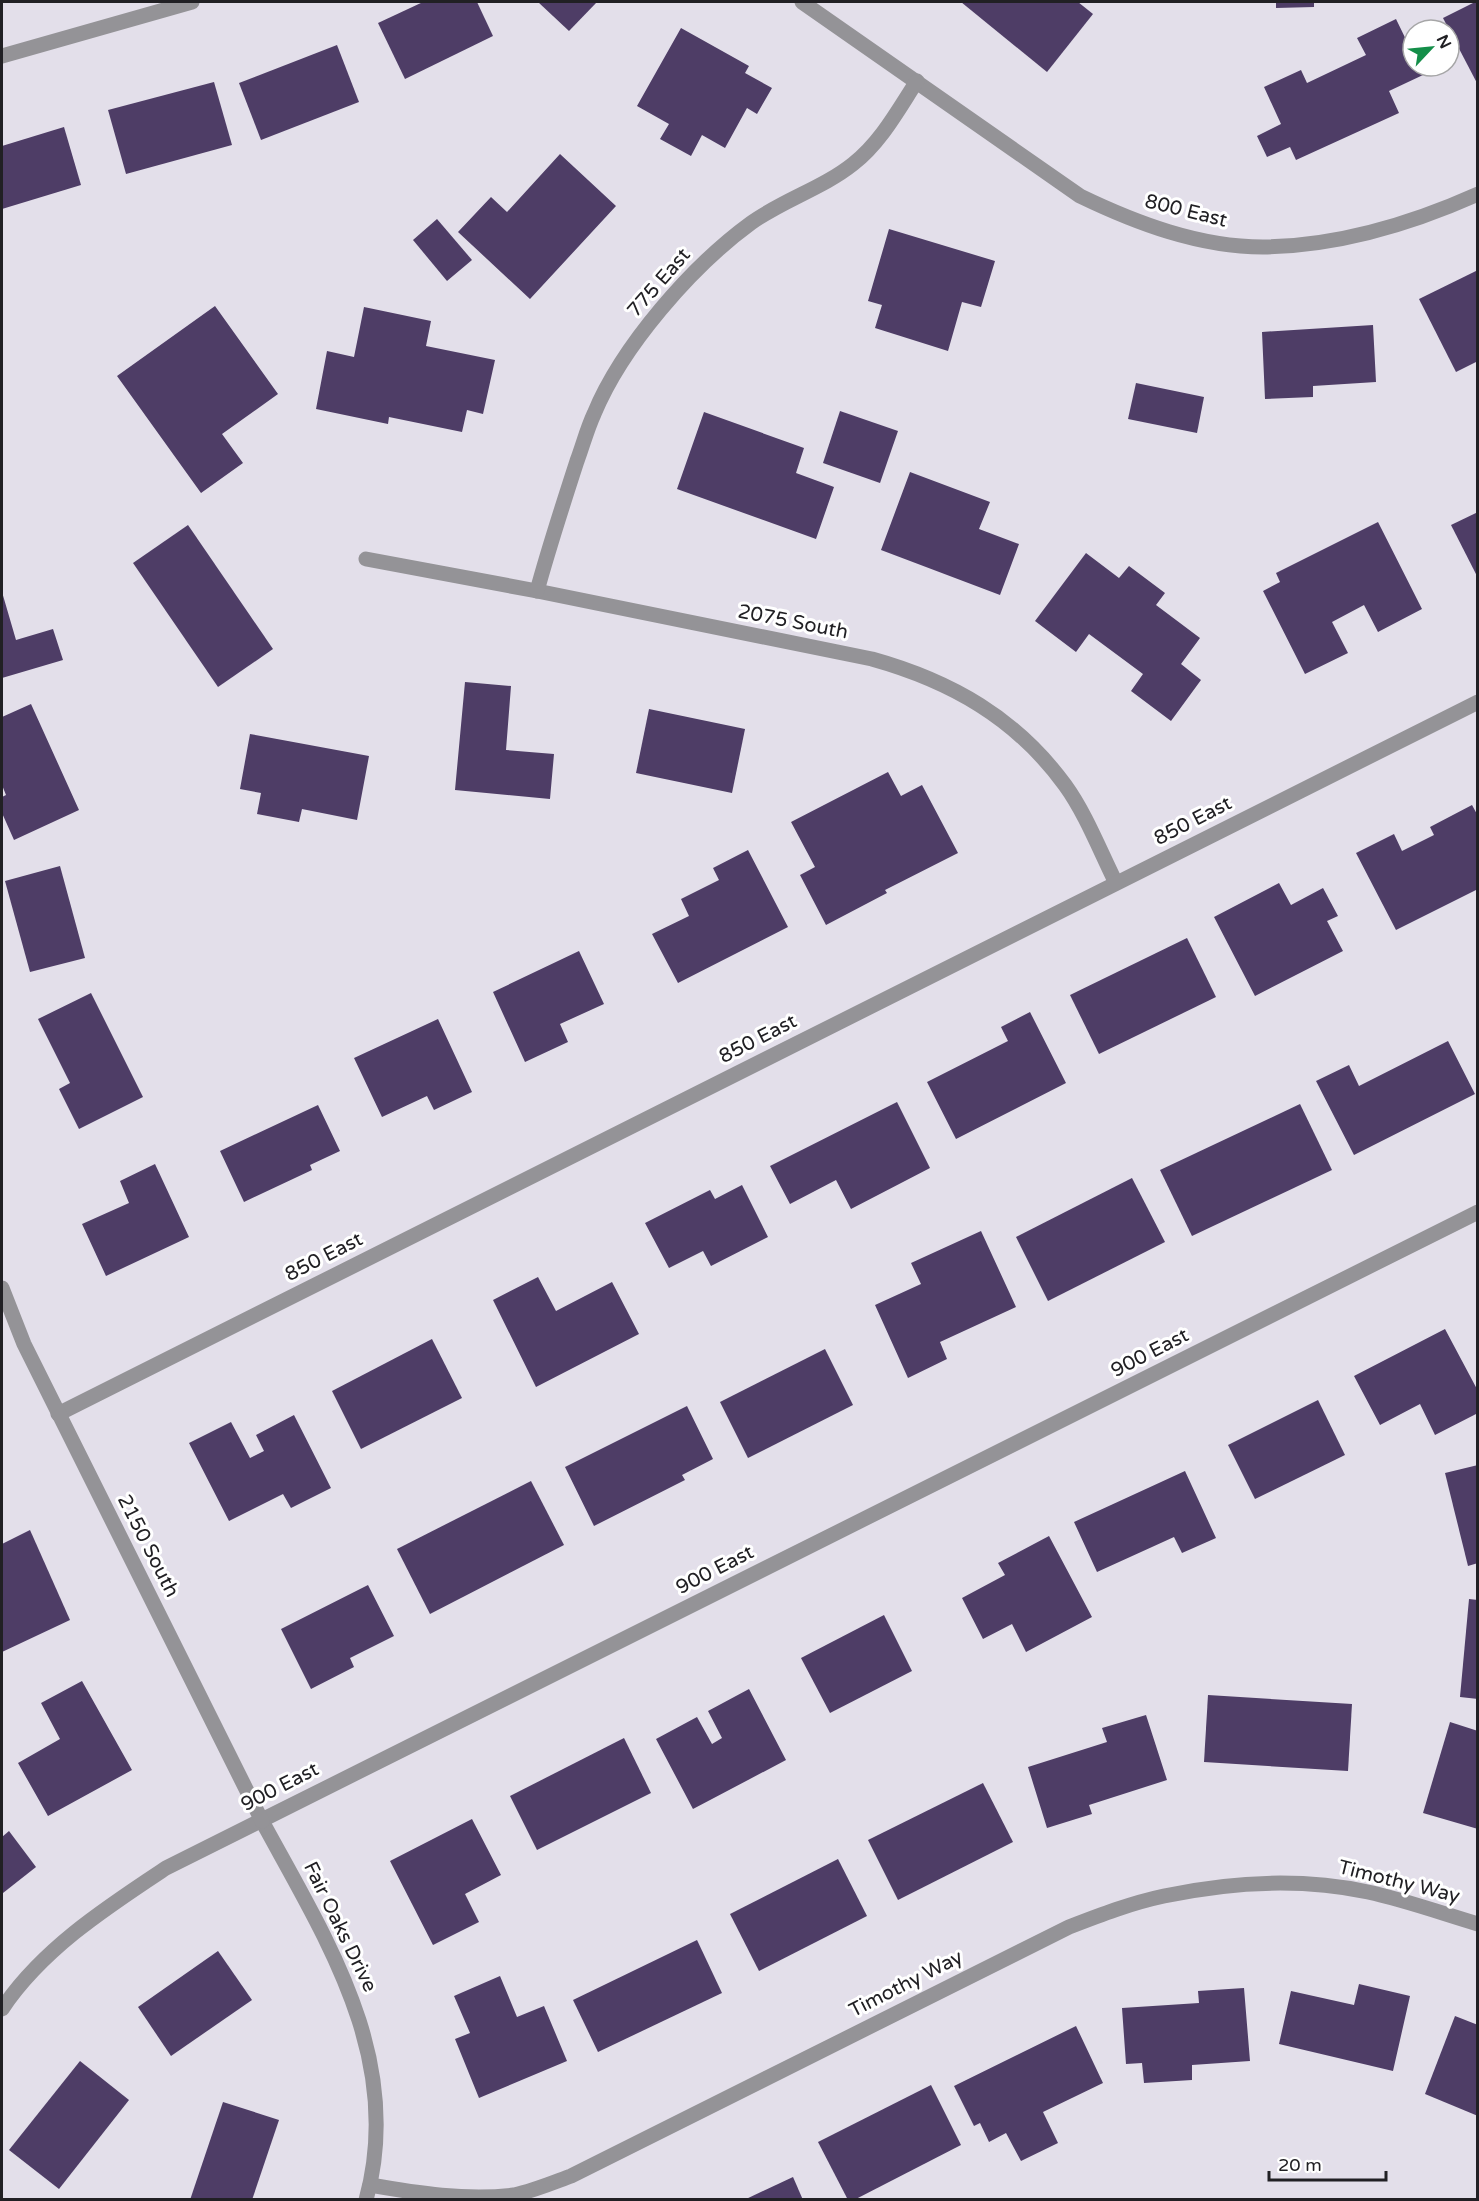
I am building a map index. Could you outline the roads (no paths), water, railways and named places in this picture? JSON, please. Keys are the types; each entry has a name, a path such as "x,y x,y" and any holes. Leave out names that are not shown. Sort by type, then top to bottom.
{"street":[{"path":"2,56 192,2"},
{"name":"800 East","path":"802,2 1080,196 1132,220 1169,232 1215,242 1262,247 1310,243 1406,223 1478,194"},
{"name":"775 East","path":"537,591 557,520 594,413 623,361 656,316 687,280 719,249 752,222 852,165 873,146 917,81"},
{"name":"2075 South","path":"366,559 537,591 872,659 905,668 966,696 994,714 1044,760 1066,786 1116,883"},
{"name":"850 East","path":"58,1414 1478,702"},
{"name":"900 East","path":"2,2009 38,1967 84,1926 166,1868 1478,1212"},
{"name":"2150 South","path":"2,1288 24,1344 58,1414 262,1821"},
{"name":"Fair Oaks Drive","path":"262,1821 336,1959 358,2012 372,2068 377,2128 368,2192"},
{"name":"Timothy Way","path":"368,2192 483,2198 544,2187 571,2176 1069,1927 1116,1909 1164,1896 1266,1884 1317,1885 1377,1894 1478,1924"}]}
